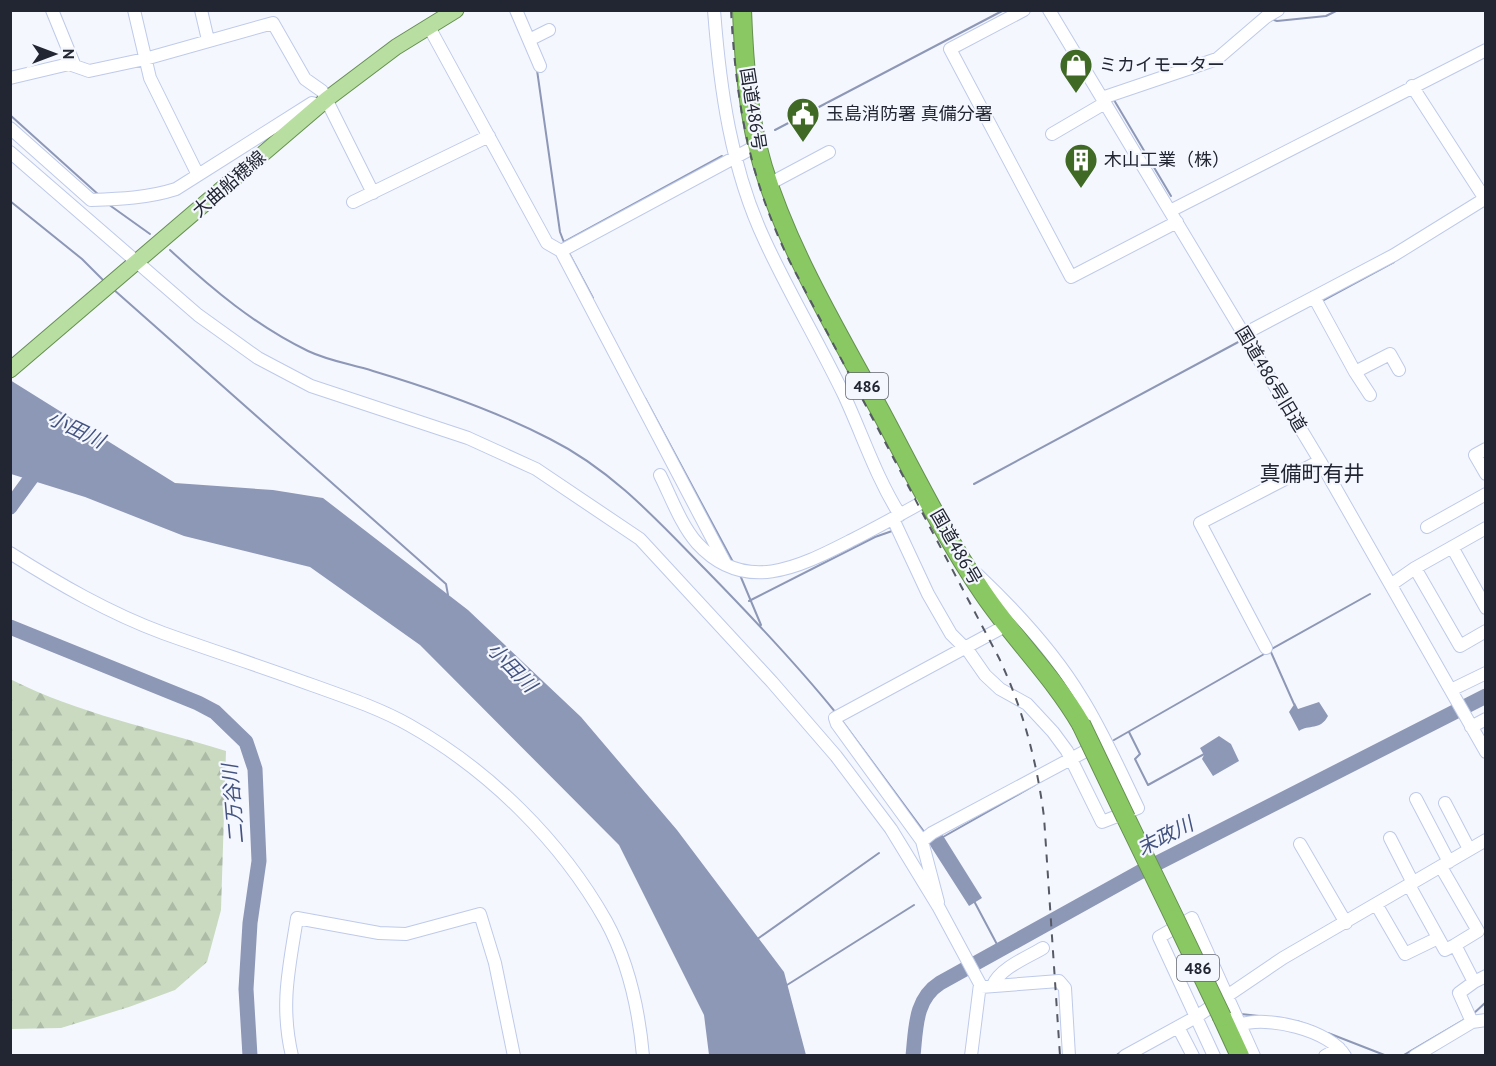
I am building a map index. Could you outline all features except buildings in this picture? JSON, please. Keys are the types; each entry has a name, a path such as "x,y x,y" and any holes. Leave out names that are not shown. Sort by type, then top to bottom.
{"highway":[{"name":"国道486号","path":"742,10 747,86 758,145 769,184 817,293 961,559 1007,625 1053,680 1081,724 1240,1056"}],"main road":[{"name":"大曲船穂線","path":"10,370 324,102 366,69 456,10"}],"street":[{"path":"52,10 74,64"},
{"path":"134,10 150,78 198,176"},
{"path":"201,10 208,40"},
{"path":"714,10 720,77 735,156 764,240 844,396 928,594 951,634 965,647 985,675 1038,713 1071,759 1102,822 1138,808 1106,741 1063,670 1009,606 961,559"},
{"path":"1024,10 950,49 1071,277 1174,217 1412,86 1485,50"},
{"name":"国道486号旧道","path":"1049,10 1320,461 1485,752"},
{"path":"1052,134 1104,101 1217,59 1229,52 1261,21 1278,10"},
{"path":"10,78 74,64 89,71 145,59 273,17 305,79 322,91 324,102 373,193"},
{"path":"516,19 529,40 540,66"},
{"path":"429,27 547,243 566,248 758,145"},
{"path":"529,40 549,30"},
{"path":"1244,334 1316,301 1485,198 1412,86"},
{"path":"10,129 91,200 103,199 161,194 198,176 312,103 324,102"},
{"path":"353,202 489,136"},
{"path":"10,152 198,315 258,358 311,386 468,438 536,469 640,539 736,641 836,756 891,829 960,947 984,983 971,1056"},
{"path":"769,184 829,152"},
{"path":"566,248 732,566"},
{"path":"1316,301 1370,395"},
{"path":"1355,372 1390,354 1399,370"},
{"path":"1485,449 1475,455 1485,474"},
{"path":"1266,648 1200,523 1320,461"},
{"path":"660,475 696,542 732,566 763,573 790,569 897,517 928,499"},
{"path":"1427,527 1485,494"},
{"path":"1392,585 1416,567 1485,528"},
{"path":"1452,547 1485,608"},
{"path":"10,553 55,582 106,608 160,632 358,702 408,724 448,749 494,786 548,838 607,922 629,980 644,1056"},
{"path":"1416,567 1460,646 1485,631"},
{"path":"938,906 939,898 926,838 837,724 838,716 1007,625"},
{"path":"1454,695 1485,673"},
{"path":"1469,722 1485,719"},
{"path":"926,838 1106,741"},
{"path":"1390,838 1445,950 1482,929 1445,861 1416,799"},
{"path":"1445,803 1468,846"},
{"path":"1125,1056 1178,1027 1194,1013 1227,996 1344,920 1376,904 1468,846 1485,840"},
{"path":"1300,844 1344,920"},
{"path":"1376,904 1405,954 1438,938"},
{"path":"292,1056 285,1003 288,961 297,918 379,933 406,934 480,914 495,963 514,1056"},
{"path":"1214,1056 1158,937 1192,918 1254,1056"},
{"path":"1455,945 1480,979 1459,993 1470,1019"},
{"path":"984,983 995,979 1043,948"},
{"path":"984,983 1059,981 1065,988 1069,1056"},
{"path":"1417,1055 1470,1019 1485,1020"},
{"path":"1240,1025 1249,1022 1297,1026 1342,1052"},
{"path":"1178,1027 1193,1056"},
{"path":"1325,1056 1342,1052"}],"green space":[{"path":"10,679 63,702 116,720 226,751 221,910 207,962 175,990 61,1028 11,1029"}],"water":[{"name":"小田川","path":"10,380 175,483 273,490 323,498 468,610 581,717 677,830 784,972 806,1055 709,1055 704,1015 619,845 420,645 310,567 184,536 85,497 11,474"},
{"path":"1319,702 1328,716 1325,721 1299,731 1289,712 1295,703 1298,709"},
{"path":"1219,736 1231,744 1239,761 1213,776 1202,759 1204,755 1200,748"},
{"path":"942,834 982,898 969,906 928,842"}],"waterway":[{"path":"775,130 1004,10"},
{"path":"1271,19 1277,21 1326,16 1338,10"},
{"path":"537,70 560,232 565,245"},
{"path":"1114,100 1171,196"},
{"path":"10,115 100,196"},
{"path":"564,242 722,156"},
{"path":"10,201 82,259 104,281"},
{"path":"108,204 150,234"},
{"path":"170,250 235,306 270,330 308,351 418,385 485,409 529,428 572,451 594,466 633,497 669,532 772,639 836,713"},
{"path":"569,253 593,298"},
{"path":"1320,302 1394,262"},
{"path":"113,289 446,584 448,595"},
{"path":"974,484 1242,340"},
{"path":"645,398 733,562"},
{"name":"二万谷川","path":"10,507 42,463"},
{"path":"749,601 875,537 895,530"},
{"path":"740,575 761,625"},
{"path":"1270,650 1370,594"},
{"name":"二万谷川","path":"10,627 198,703 215,712 246,742 255,769 259,861 250,923 246,989 250,1056"},
{"path":"1270,650 1294,704"},
{"path":"1114,740 1266,653"},
{"name":"末政川","path":"913,1056 916,1024 921,1005 940,983 1140,872 1486,696"},
{"path":"843,722 925,833"},
{"path":"1129,732 1140,754 1135,759 1148,785 1206,753"},
{"path":"943,837 1035,785"},
{"path":"756,940 879,853"},
{"path":"974,901 1000,950"},
{"path":"787,985 914,905"},
{"path":"1472,1015 1486,1002"},
{"path":"1241,1014 1259,1016"},
{"path":"1402,1056 1465,1019"},
{"path":"1297,1021 1314,1027"},
{"path":"1328,1033 1387,1056"},
{"path":"1115,1056 1121,1052"}],"railway":[{"path":"731,10 737,77 747,139 764,200 776,231 790,262 999,658 1022,716 1033,756 1044,817 1060,1056"}],"place":[{"name":"ミカイモーター","path":"1076,94"},
{"name":"玉島消防署 真備分署","path":"803,143"},
{"name":"木山工業（株）","path":"1081,189"}],"district":[{"name":"真備町有井","path":"1312,474"}]}
